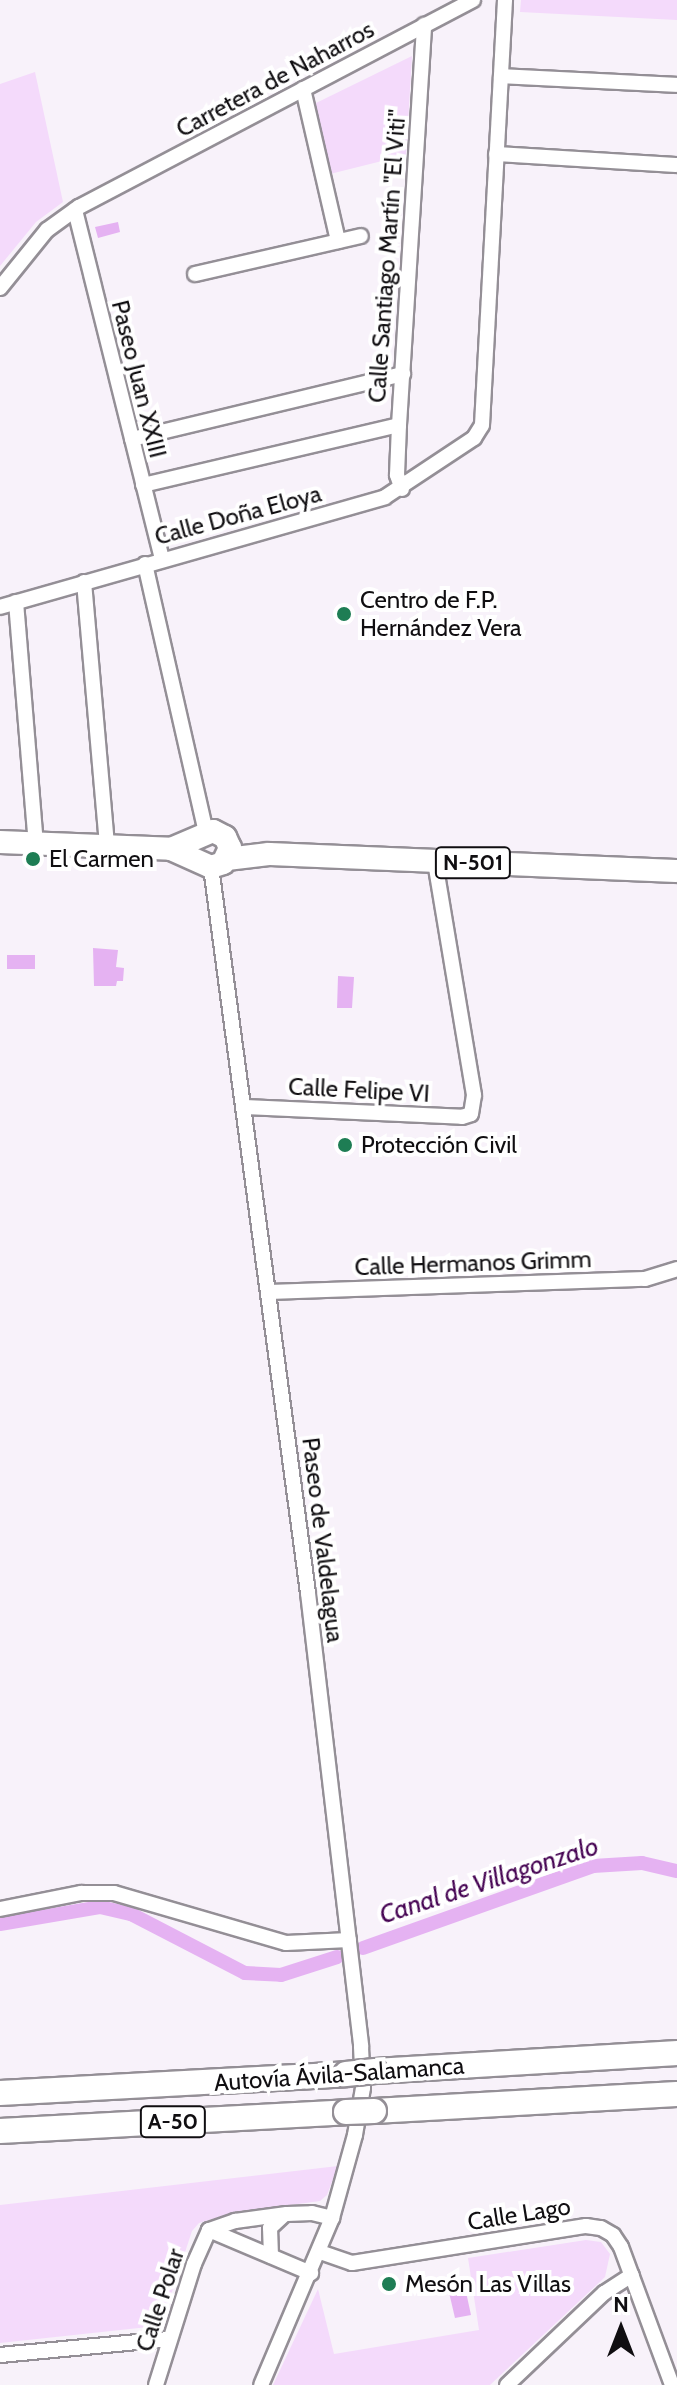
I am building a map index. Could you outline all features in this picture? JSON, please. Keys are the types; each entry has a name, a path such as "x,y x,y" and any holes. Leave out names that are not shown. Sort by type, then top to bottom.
{"highway":[{"path":"0,842 212,850"},
{"name":"N-501","path":"212,850 677,871"},
{"name":"Autovía Ávila-Salamanca","path":"0,2093 677,2053"},
{"name":"Autovía Ávila-Salamanca","path":"0,2131 677,2094"}],"street":[{"name":"Carretera de Naharros","path":"0,288 35,242 75,210 473,0"},
{"path":"505,0 496,154 677,165"},
{"name":"Calle Santiago Martín \"El Viti\"","path":"402,489 397,475 399,425 424,25"},
{"path":"501,76 677,85"},
{"path":"303,89 338,241"},
{"name":"Calle Doña Eloya","path":"0,607 385,497 402,489 474,438 482,425 496,154"},
{"name":"Paseo Juan XXIII","path":"75,210 162,559"},
{"path":"195,274 361,236"},
{"path":"132,439 403,374"},
{"path":"143,485 399,425"},
{"path":"145,564 212,850"},
{"path":"84,582 107,846"},
{"path":"16,602 36,844"},
{"name":"Paseo de Valdelagua","path":"212,850 349,1940 363,2088 355,2135 332,2218 261,2385"},
{"name":"Calle Felipe VI","path":"245,1107 462,1117 471,1114 474,1095 435,861"},
{"name":"Calle Hermanos Grimm","path":"269,1292 645,1279 677,1269"},
{"path":"0,1909 81,1893 114,1893 286,1943 349,1940"},
{"name":"Calle Polar","path":"156,2385 194,2264 209,2230 235,2221 287,2214 312,2213 332,2218"},
{"path":"271,2256 270,2228 287,2214"},
{"name":"Calle Lago","path":"320,2252 352,2263 586,2226 613,2235 632,2275 672,2385"},
{"name":"Calle Polar","path":"209,2230 311,2273"},
{"path":"507,2385 604,2293 632,2275"},
{"path":"0,2355 169,2339"}],"shaded area":[{"path":"521,0 677,0 677,20 520,12"},
{"path":"412,56 406,155 330,174 314,104"},
{"path":"35,72 63,202 36,222 0,266 0,84"},
{"path":"118,222 120,232 98,238 95,227"},
{"path":"93,948 118,950 116,967 124,968 123,981 117,981 116,986 94,986"},
{"path":"7,955 35,955 35,969 7,969"},
{"path":"338,976 354,977 352,1008 337,1008"},
{"path":"338,2166 327,2195 320,2201 232,2213 199,2223 192,2231 162,2318 148,2327 0,2343 0,2205"},
{"path":"586,2240 601,2242 610,2254 605,2277 490,2385 273,2385 318,2289 334,2354 479,2330 468,2258"},
{"path":"463,2278 471,2315 455,2318 447,2284 449,2280"}],"waterway":[{"name":"Canal de Villagonzalo","path":"363,1948 593,1866 642,1863 677,1871"},
{"name":"Canal de Villagonzalo","path":"0,1924 100,1907 131,1914 245,1973 281,1975 337,1957"}],"place":[{"name":"Centro de F.P. Hernández Vera","path":"344,614"},
{"name":"El Carmen","path":"33,859"},
{"name":"Protección Civil","path":"345,1145"},
{"name":"Mesón Las Villas","path":"389,2284"}]}
